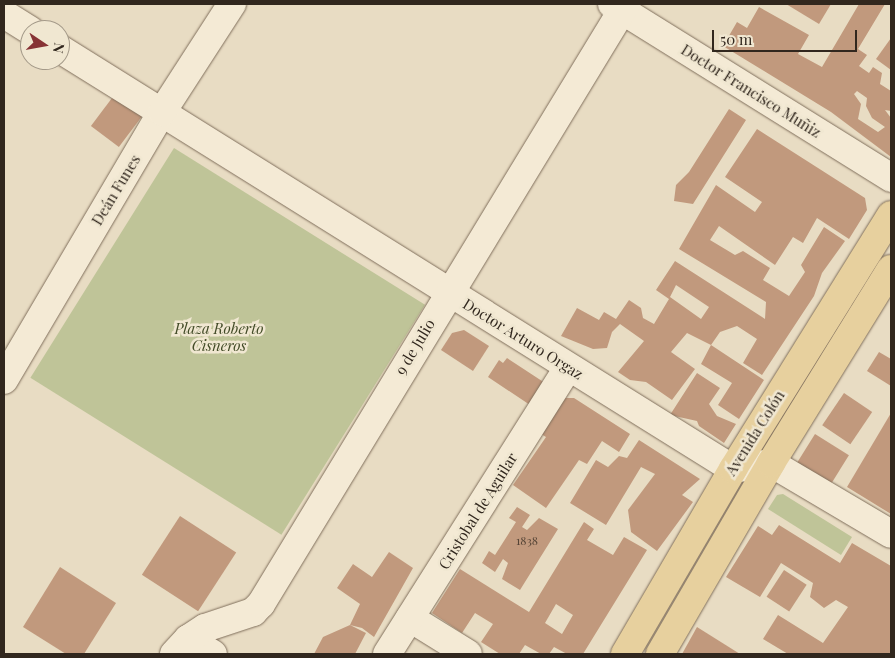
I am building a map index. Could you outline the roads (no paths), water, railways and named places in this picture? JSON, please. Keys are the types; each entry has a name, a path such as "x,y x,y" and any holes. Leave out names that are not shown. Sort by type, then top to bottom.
{"main road":[{"name":"Avenida Colón","path":"625,654 733,469 891,215"},
{"name":"Avenida Colón","path":"660,654 771,463 891,269"}],"street":[{"name":"Deán Funes","path":"4,380 162,112 232,4"},
{"name":"Doctor Francisco Muñiz","path":"620,6 891,178"},
{"name":"9 de Julio","path":"181,647 205,628 253,612 261,604 620,6"},
{"path":"4,14 20,24"},
{"name":"Doctor Arturo Orgaz","path":"70,54 568,368 733,469"},
{"name":"Cristobal de Aguilar","path":"387,654 568,368"},
{"path":"733,469 771,463 891,534"},
{"path":"410,618 468,654"},
{"path":"181,647 213,654"}],"park label":[{"name":"Plaza Roberto Cisneros","path":"219,336"}]}
